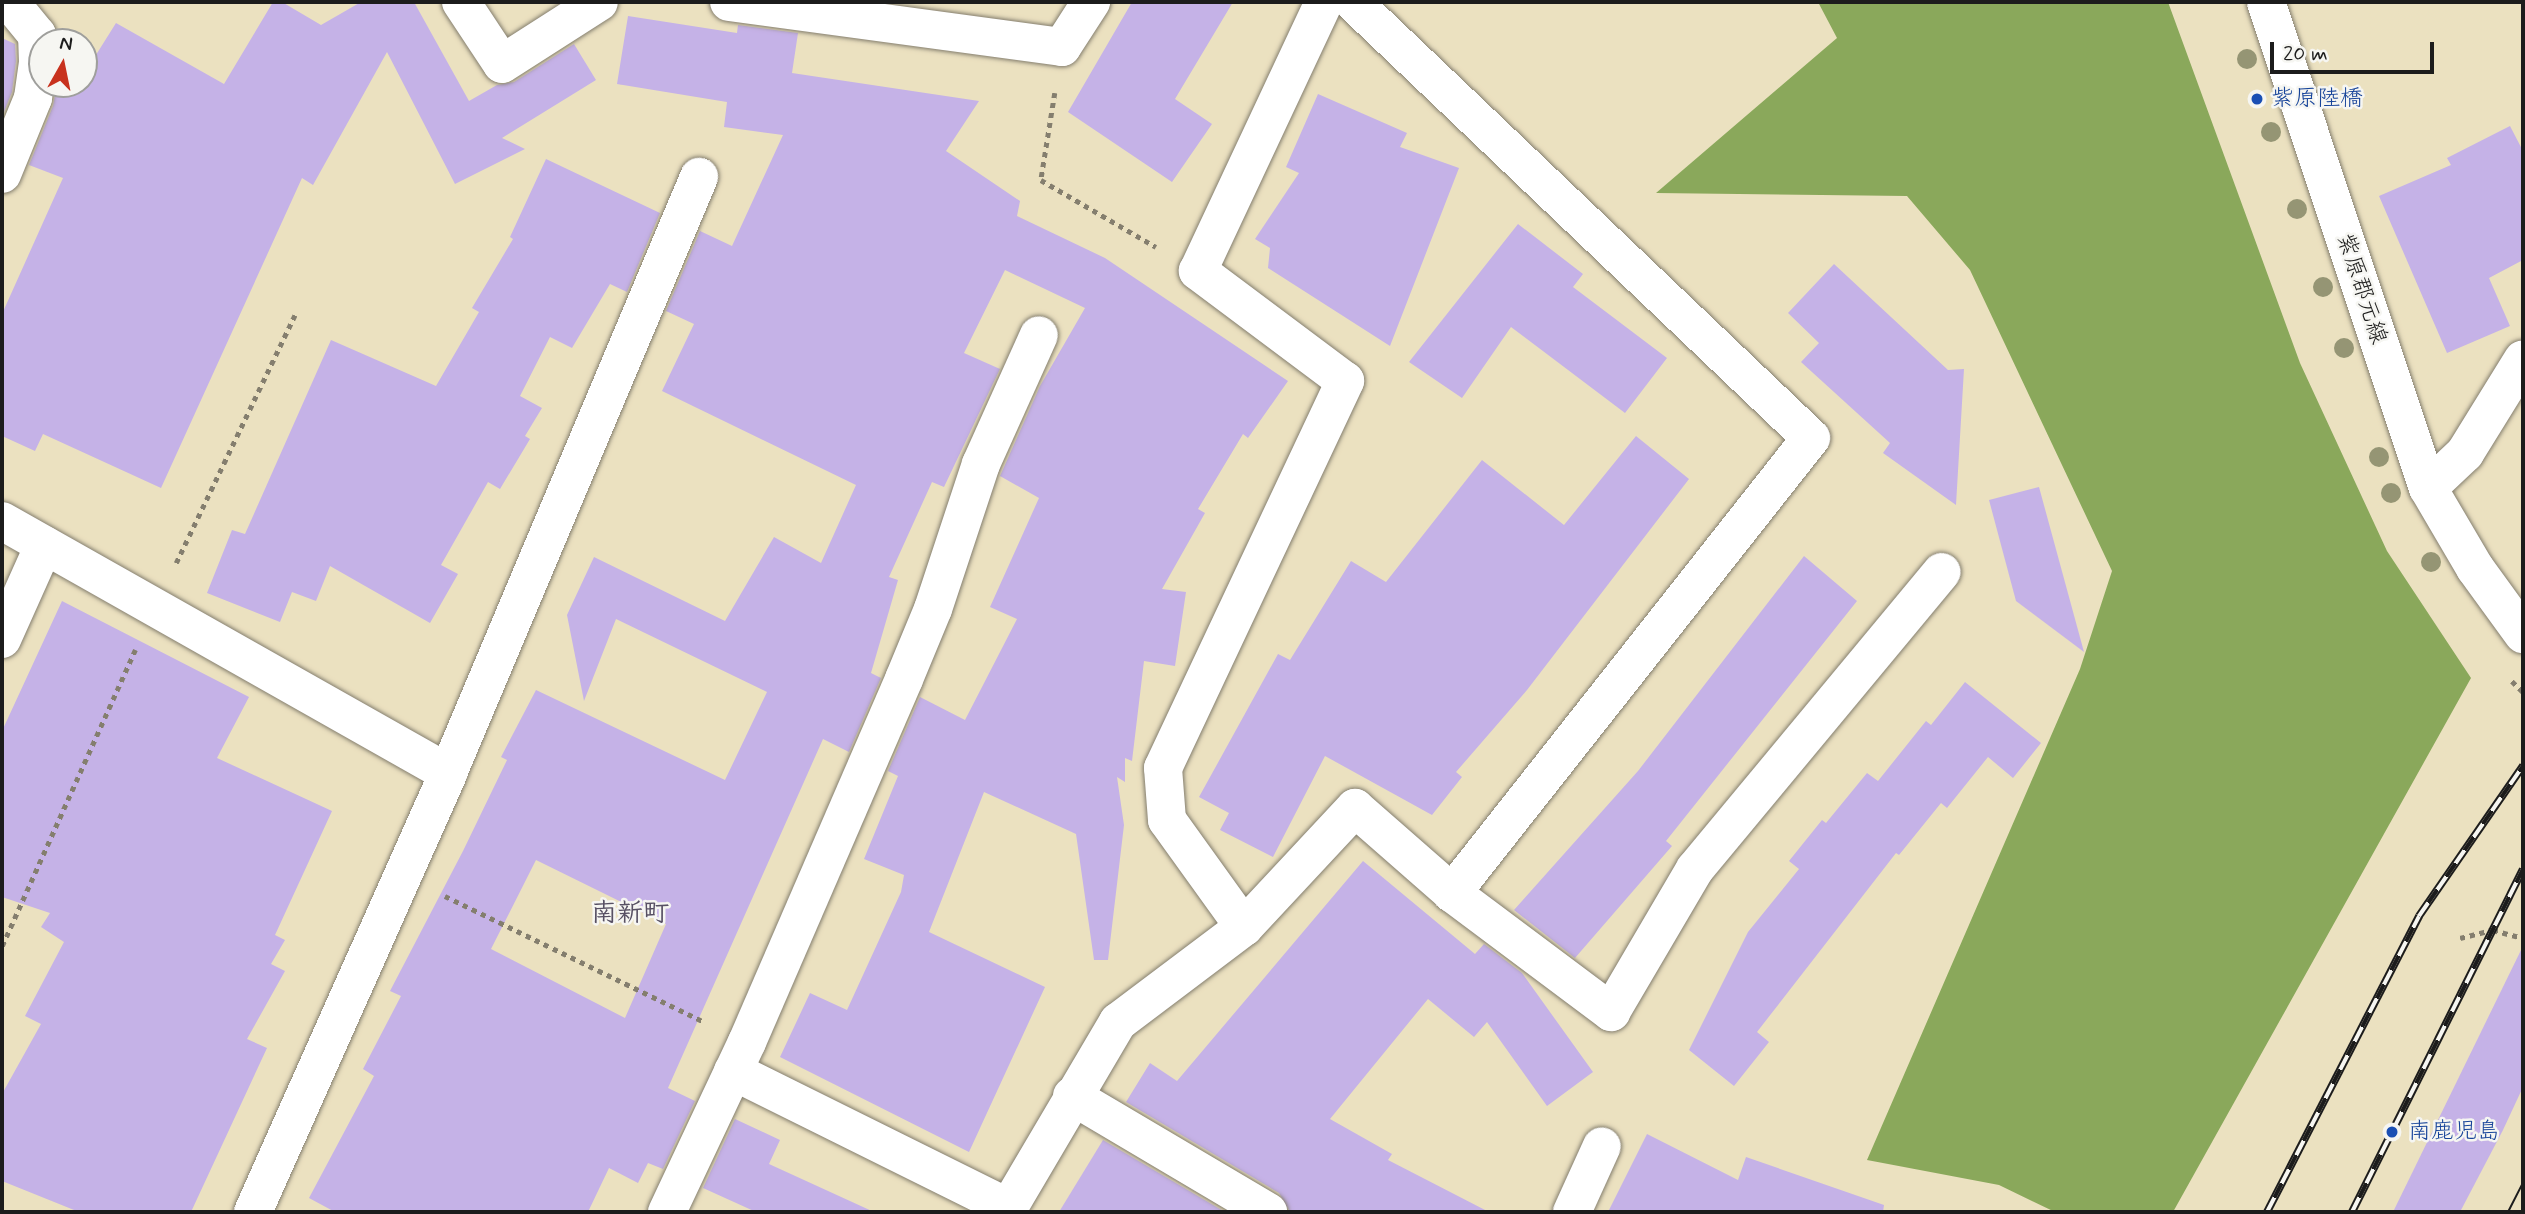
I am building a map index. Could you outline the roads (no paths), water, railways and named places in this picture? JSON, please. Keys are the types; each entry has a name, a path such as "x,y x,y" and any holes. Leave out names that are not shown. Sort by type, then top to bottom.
{"street":[{"path":"2,174 33,98 37,62 37,35 10,2"},
{"path":"461,2 502,64 599,2"},
{"path":"729,2 1062,47 1091,2"},
{"path":"1244,927 1167,820 1163,768 1345,381 1198,271 1324,2"},
{"path":"1353,2 1811,439 1452,893"},
{"name":"紫原郡元線","path":"2266,2 2428,488 2475,568 2523,634"},
{"path":"253,1212 404,876 699,177"},
{"path":"667,1212 740,1056 933,609 981,464 1039,335"},
{"path":"2428,488 2465,453 2523,359"},
{"path":"2,522 448,773"},
{"path":"2,639 44,545"},
{"path":"740,1056 1006,1210 1118,1022 1244,927 1355,808 1452,893 1611,1012 1695,869 1942,572"},
{"path":"1072,1096 1268,1212"},
{"path":"1572,1212 1602,1146"}],"tram line":[{"path":"2508,1212 2523,1183"}],"railway":[{"path":"2267,1212 2419,916 2523,766"},
{"path":"2352,1212 2523,869"}],"place":[{"name":"紫原陸橋","path":"2257,99"},
{"name":"南鹿児島","path":"2392,1132"}],"district":[{"name":"南新町","path":"630,915"}]}
